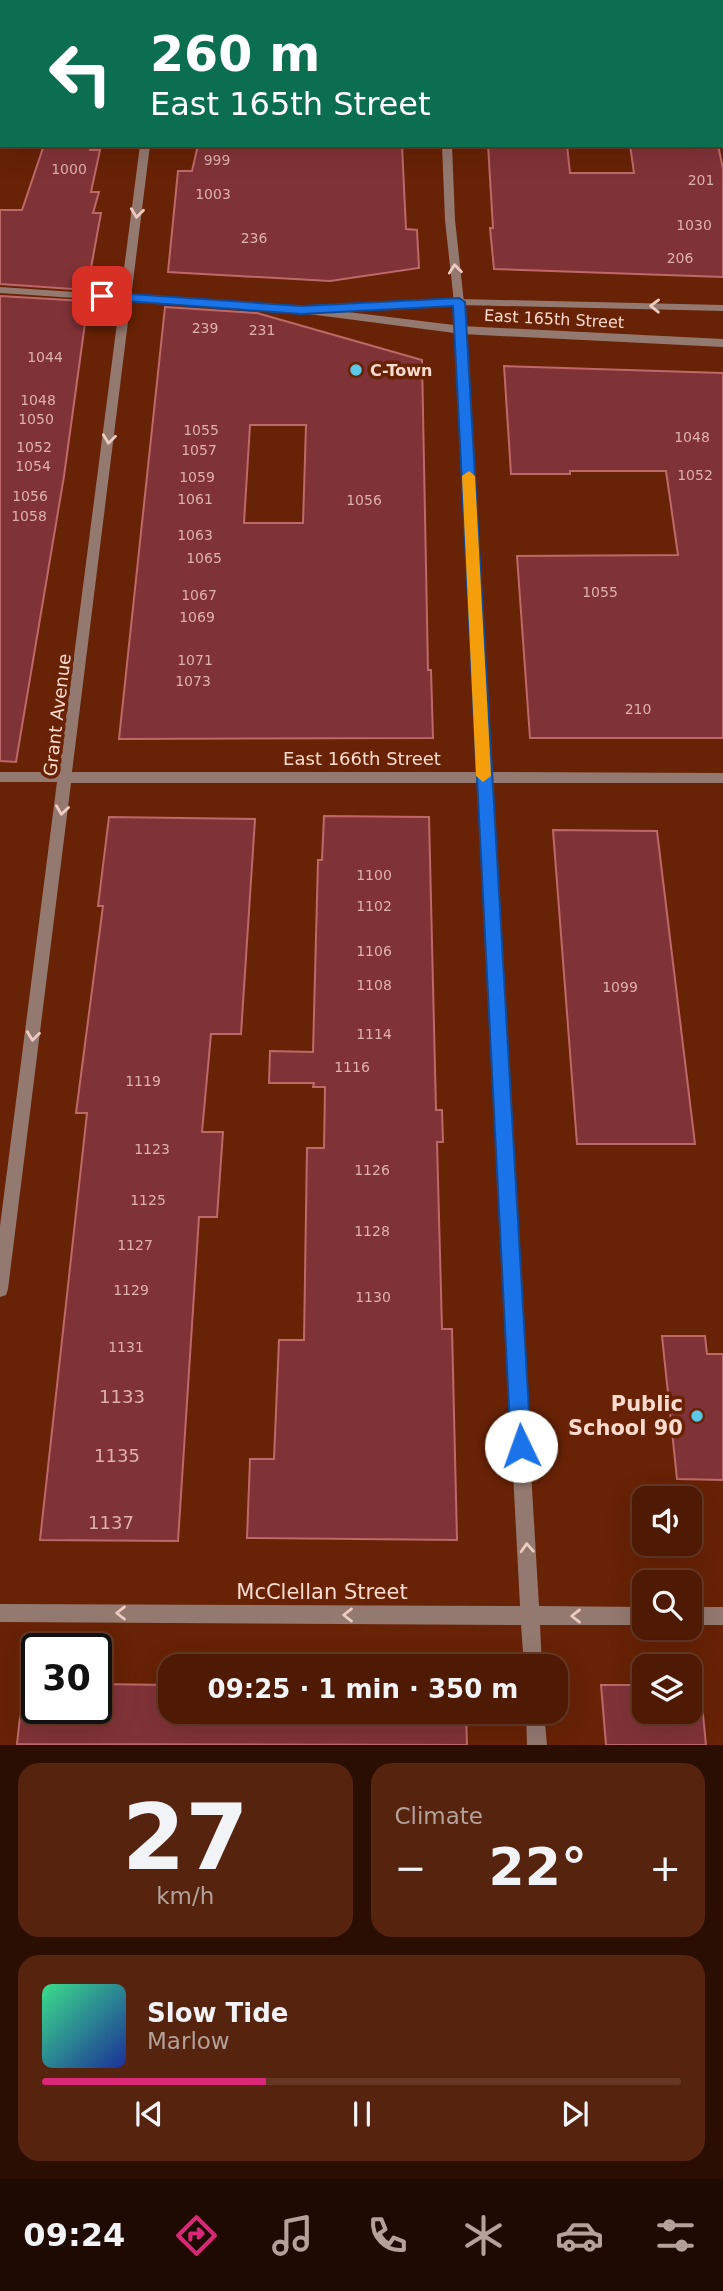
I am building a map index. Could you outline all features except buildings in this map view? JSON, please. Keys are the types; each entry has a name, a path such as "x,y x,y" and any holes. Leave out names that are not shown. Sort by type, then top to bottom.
{"street":[{"name":"Grant Avenue","path":"0,1289 145,147"},
{"path":"447,147 450,220 462,330 483,778 532,1654"},
{"name":"East 165th Street","path":"0,290 301,310 462,330 723,344"},
{"name":"East 165th Street","path":"301,310 459,302 723,308"},
{"name":"East 166th Street","path":"0,777 723,778"},
{"name":"McClellan Street","path":"0,1613 632,1616"},
{"path":"702,1616 723,1616"},
{"path":"536,1724 537,1745"}],"slow traffic":[{"path":"469,476 483,776"}],"place":[{"name":"C-Town","path":"356,370"},
{"name":"Public School 90","path":"697,1416"}],"route":[{"path":"102,296 301,310 459,302 521,1446"}]}
